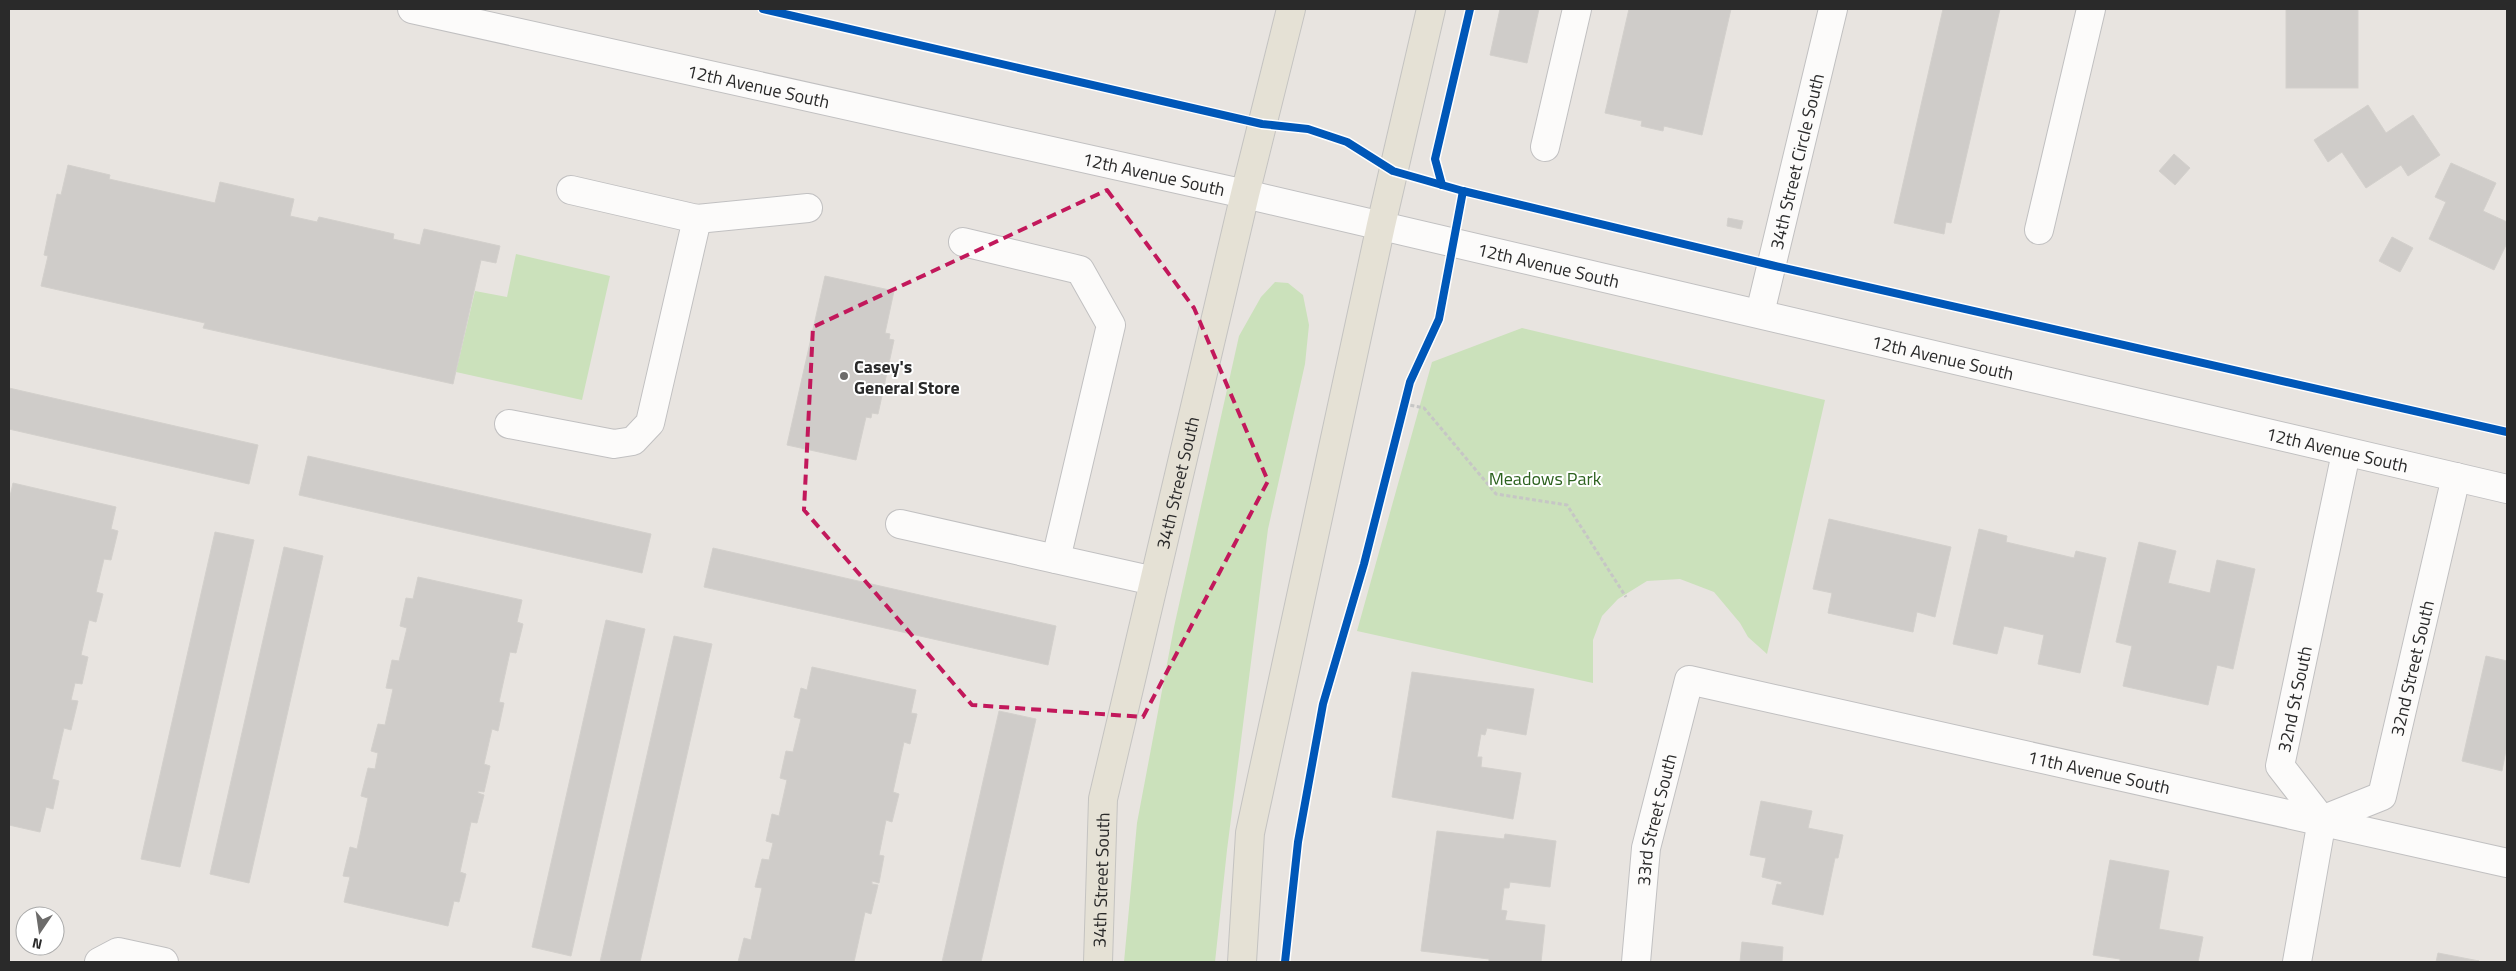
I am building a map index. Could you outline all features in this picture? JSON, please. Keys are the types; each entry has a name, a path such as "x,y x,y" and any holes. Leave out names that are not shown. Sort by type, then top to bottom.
{"main road":[{"name":"34th Street South","path":"1098,962 1102,799 1245,194 1292,9"},
{"path":"1242,962 1250,833 1381,225 1431,9"}],"street":[{"name":"12th Avenue South","path":"412,9 1381,225 1760,313 2346,453 2507,489"},
{"path":"1545,147 1577,9"},
{"name":"34th Street Circle South","path":"1760,313 1833,9"},
{"path":"2039,230 2091,9"},
{"path":"571,190 697,219 808,208"},
{"path":"509,424 614,444 632,441 650,424 697,219"},
{"path":"963,242 1080,270 1111,324 1056,559"},
{"name":"32nd St South","path":"2322,820 2280,766 2346,453"},
{"name":"32nd Street South","path":"2322,820 2382,796 2456,478"},
{"path":"900,524 1154,581"},
{"name":"11th Avenue South","path":"1689,680 2322,820 2507,863"},
{"name":"33rd Street South","path":"1636,962 1646,848 1689,680"},
{"path":"2297,962 2322,820"},
{"path":"99,962 118,952 164,962"}],"path":[{"path":"1402,414 1405,400 1424,408 1496,494 1567,504 1626,597"}],"highlighted area":[{"path":"1107,190 1194,308 1268,481 1143,717 972,705 804,510 813,327"}],"green space":[{"path":"516,254 610,276 582,400 456,372 475,291 507,297"},
{"path":"1275,282 1288,283 1303,295 1309,325 1305,364 1268,529 1227,850 1215,962 1124,962 1137,823 1174,627 1239,336 1261,297"},
{"name":"Meadows Park","path":"1522,328 1825,400 1767,654 1748,637 1740,623 1714,592 1680,579 1647,581 1618,599 1602,616 1593,640 1593,683 1357,631 1432,362"}],"building":[{"path":"1500,9 1539,9 1527,63 1490,55"},
{"path":"1629,9 1731,9 1702,135 1664,126 1663,131 1641,126 1642,121 1605,113"},
{"path":"1943,9 2000,9 1951,223 1946,222 1944,234 1894,223"},
{"path":"2286,9 2358,9 2358,88 2286,88"},
{"path":"2368,105 2386,133 2413,115 2440,155 2408,176 2401,165 2366,188 2342,152 2328,162 2314,140"},
{"path":"2174,154 2190,168 2175,185 2159,171"},
{"path":"2451,163 2496,183 2483,211 2507,222 2507,243 2494,270 2429,239 2446,202 2435,197"},
{"path":"68,165 110,175 109,179 215,203 220,182 294,199 290,216 317,222 319,217 394,234 393,239 420,245 424,229 500,246 496,263 481,260 453,384 203,328 205,323 41,286 48,256 44,255 57,194 61,195"},
{"path":"1728,218 1743,221 1741,229 1727,226"},
{"path":"2392,237 2413,248 2400,272 2379,261"},
{"name":"Casey's General Store","path":"825,276 894,291 885,333 890,334 889,339 894,340 878,414 872,413 871,418 866,417 856,460 787,445"},
{"path":"9,388 258,445 249,484 9,429"},
{"path":"308,456 651,534 642,573 299,495"},
{"path":"13,483 116,507 111,529 118,531 111,560 104,559 96,592 103,594 96,622 89,620 81,655 88,657 82,684 75,683 71,700 78,701 71,730 64,728 52,779 59,781 53,809 46,807 40,832 9,825 9,501"},
{"path":"1829,519 1951,547 1935,617 1917,612 1913,632 1828,613 1832,593 1813,589"},
{"path":"1979,529 2007,536 2006,542 2074,558 2076,551 2106,558 2080,673 2038,664 2044,635 2004,626 1997,654 1953,644"},
{"path":"215,532 254,540 180,867 141,859"},
{"path":"2139,542 2176,551 2168,583 2210,593 2217,560 2255,569 2233,669 2217,665 2208,705 2123,686 2132,646 2116,642"},
{"path":"284,547 323,556 249,883 210,874"},
{"path":"713,548 1056,626 1048,665 704,587"},
{"path":"418,577 522,600 517,622 523,624 516,653 510,652 499,702 504,703 498,731 492,729 484,764 490,766 484,792 478,791 478,793 484,795 477,823 471,822 460,872 466,874 459,902 454,901 448,926 344,902 350,877 343,876 350,847 357,849 368,798 361,796 368,768 375,769 378,753 371,751 378,724 385,725 393,689 386,688 392,660 399,661 407,628 400,626 406,598 413,599"},
{"path":"606,620 645,629 571,956 532,947"},
{"path":"674,636 712,644 640,962 600,962"},
{"path":"2486,656 2507,661 2507,745 2502,771 2462,761"},
{"path":"812,667 916,690 911,713 917,714 910,744 904,742 893,792 899,794 892,822 886,820 879,855 884,856 879,883 872,881 872,884 878,885 871,914 865,912 854,962 738,962 744,938 751,940 762,888 755,887 762,859 769,860 773,843 766,841 772,814 779,816 787,780 780,778 786,751 793,752 801,719 794,717 801,688 807,690"},
{"path":"1412,672 1534,689 1526,735 1487,728 1485,735 1481,734 1477,757 1482,757 1481,767 1521,773 1513,819 1392,797"},
{"path":"999,711 1036,719 981,962 942,962"},
{"path":"1761,801 1812,811 1808,828 1843,835 1838,858 1835,858 1823,915 1772,904 1777,884 1781,885 1782,882 1762,877 1766,858 1750,855"},
{"path":"1437,831 1504,839 1505,834 1556,841 1550,887 1510,882 1509,888 1504,888 1501,910 1507,911 1505,920 1545,925 1541,962 1489,962 1489,959 1421,951"},
{"path":"2110,860 2169,871 2159,929 2203,937 2198,962 2120,962 2120,959 2093,955"},
{"path":"1742,942 1783,947 1782,962 1740,962"},
{"path":"2438,953 2479,961 2436,962"}],"cycle path":[{"path":"763,9 1262,124 1308,129 1347,142 1393,171 1463,191 1771,265 2507,432"},
{"path":"1442,185 1435,159 1470,9"},
{"path":"1285,962 1298,842 1323,704 1364,564 1410,382 1439,319 1463,191"}],"place":[{"name":"Casey's General Store","path":"844,376"}]}
